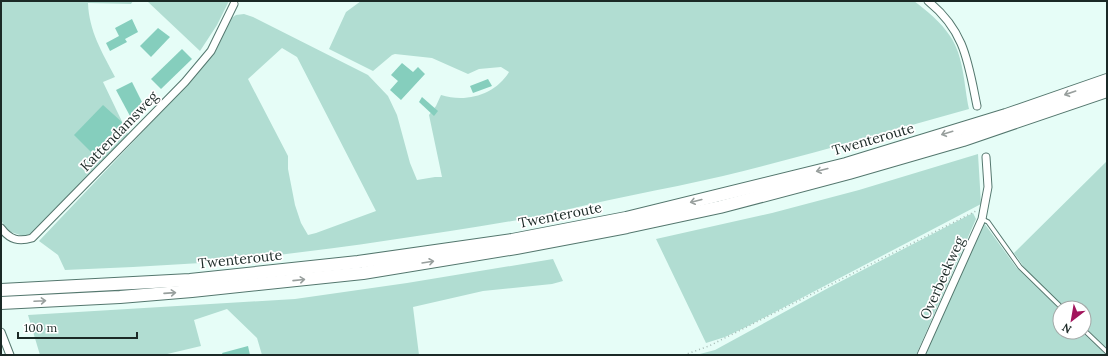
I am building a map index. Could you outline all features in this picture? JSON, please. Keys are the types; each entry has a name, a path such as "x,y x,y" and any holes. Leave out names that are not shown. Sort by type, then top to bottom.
{"highway":[{"name":"Twenteroute","path":"1,290 190,280 358,262 512,240 626,218 846,164 980,123 1107,80"},
{"name":"Twenteroute","path":"1,303 185,292 363,273 620,229 720,207 849,173 963,140 1107,91"}],"street":[{"path":"928,1 950,24 962,45 968,62 977,106"},
{"name":"Kattendamsweg","path":"1,228 9,237 16,240 24,241 32,238 185,82 211,51 234,4"},
{"name":"Overbeekweg","path":"921,355 982,219 988,187 986,157"},
{"path":"1,332 10,355"}],"lane":[{"path":"982,219 988,222 1020,267 1054,300"},
{"path":"1092,338 1107,352"}],"path":[{"path":"684,355 709,346 974,211 984,211"}],"green space":[{"path":"1,1 133,1 131,4 88,3 94,32 101,50 115,77 103,82 128,134 34,233 23,236 8,231 1,220"},
{"path":"147,1 229,1 217,25 200,51"},
{"path":"361,1 914,1 938,21 955,44 963,71 969,109 816,152 700,181 542,216 372,243 201,263 65,270 58,255 39,241 188,84 217,43 230,19 236,15 244,14 253,17 368,75 388,96 397,115 410,163 417,180 442,177 429,115 436,106 441,95 460,98 479,95 496,86 509,72 501,67 479,69 468,74 432,58 395,54 373,71 329,49 346,12","holes":["282,48 297,57 376,211 308,235 301,223 295,205 288,169 288,156 248,79"]},
{"path":"978,154 981,204 748,326 725,337 706,343 656,239 772,213 859,190"},
{"path":"1107,161 1107,349 1092,334 1092,300 1057,300 1028,273 1014,253"},
{"path":"973,213 976,219 916,355 696,355 715,350 830,287"},
{"path":"984,223 1016,267 1052,302 1052,340 1090,340 1106,355 925,355"},
{"path":"553,259 563,281 552,284 483,291 413,307 419,355 262,355 257,338 227,309 194,320 201,346 163,355 40,355 28,315 295,299 407,283"}],"building":[{"path":"132,19 138,32 125,39 127,42 110,51 106,43 119,36 115,28"},
{"path":"158,28 170,37 151,57 140,46"},
{"path":"182,49 192,59 161,89 151,79"},
{"path":"402,63 413,72 418,67 425,74 401,100 390,90 398,81 391,75"},
{"path":"488,79 492,86 473,93 470,86"},
{"path":"132,82 145,108 130,116 116,90"},
{"path":"422,97 438,111 434,116 419,102"},
{"path":"103,105 123,123 93,154 74,135"},
{"path":"248,346 250,355 223,355 222,353"}]}
